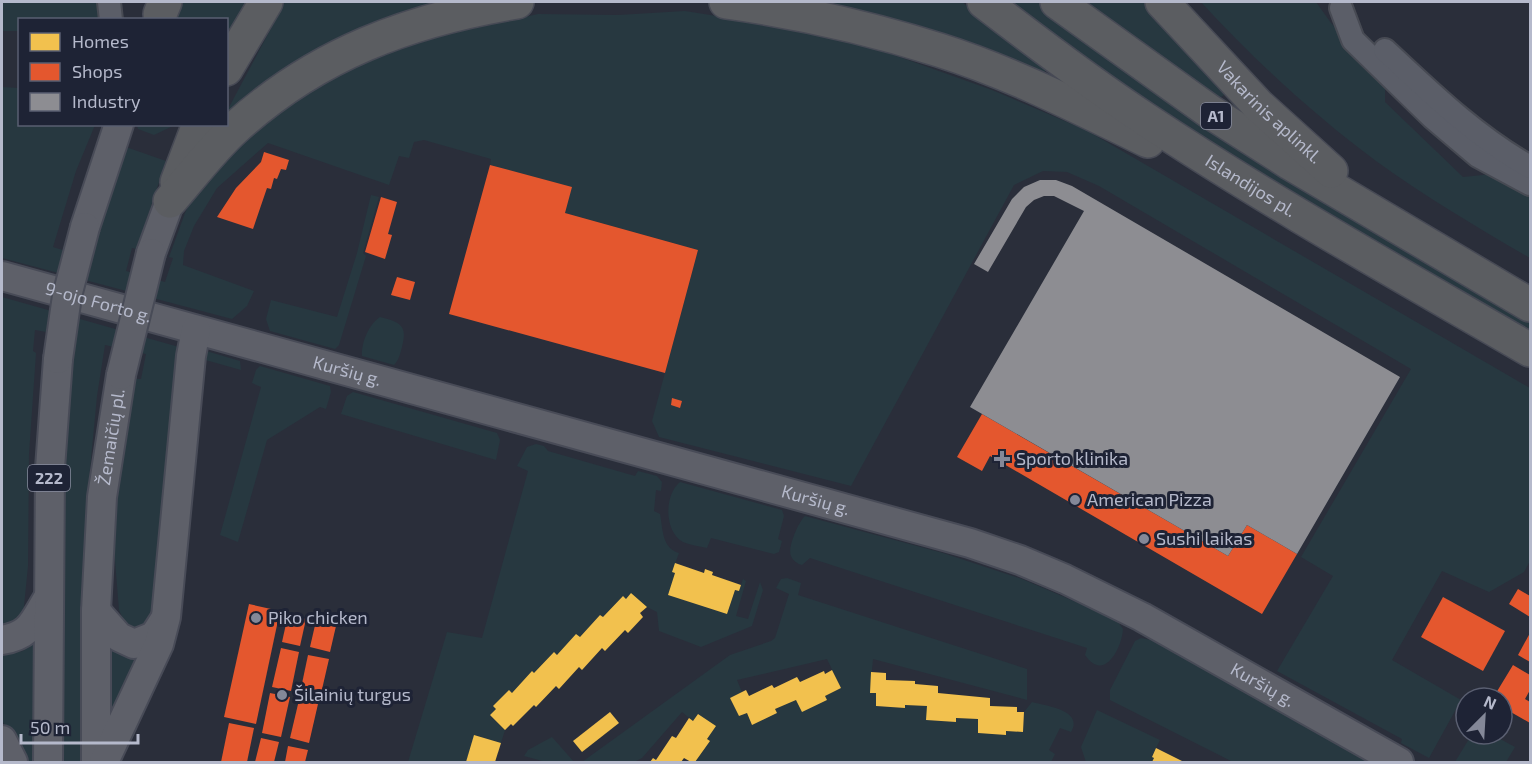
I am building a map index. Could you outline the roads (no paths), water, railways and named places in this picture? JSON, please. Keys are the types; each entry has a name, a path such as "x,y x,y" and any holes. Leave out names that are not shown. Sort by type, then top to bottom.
{"highway":[{"path":"228,66 266,2"},
{"path":"170,201 233,130 300,77 373,40 443,17 517,2"},
{"path":"726,2 830,19 940,50 1047,92 1279,205"},
{"name":"Islandijos pl.","path":"984,2 1144,119 1279,205 1530,350"},
{"name":"A1","path":"1057,2 1209,111 1290,163 1530,305"},
{"name":"Vakarinis aplinkl.","path":"1162,2 1258,105 1384,218"},
{"name":"Žemaičių pl.","path":"170,201 198,126"}],"main road":[{"name":"222","path":"48,762 50,468 58,359 67,296 84,227 118,126"},
{"name":"Žemaičių pl.","path":"96,762 96,611 102,497 121,375 151,253 170,201"},
{"name":"9-ojo Forto g.","path":"2,276 196,330"},
{"path":"104,762 159,644 166,617 191,356 196,330"},
{"name":"Kuršių g.","path":"196,330 951,538 1020,560 1142,616 1399,762"},
{"path":"2,640 17,637 28,630 48,598"},
{"path":"96,611 119,637 134,644 154,636 166,617"},
{"path":"2,740 13,762"}],"street":[{"path":"109,2 111,18"},
{"path":"1337,5 1452,113 1481,136 1530,167"},
{"path":"1337,5 1353,40 1432,117 1478,156 1530,184"}],"place":[{"name":"Sporto klinika","path":"1002,459"},
{"name":"American Pizza","path":"1075,500"},
{"name":"Sushi laikas","path":"1144,539"},
{"name":"Piko chicken","path":"256,618"},
{"name":"Šilainių turgus","path":"282,695"}]}
